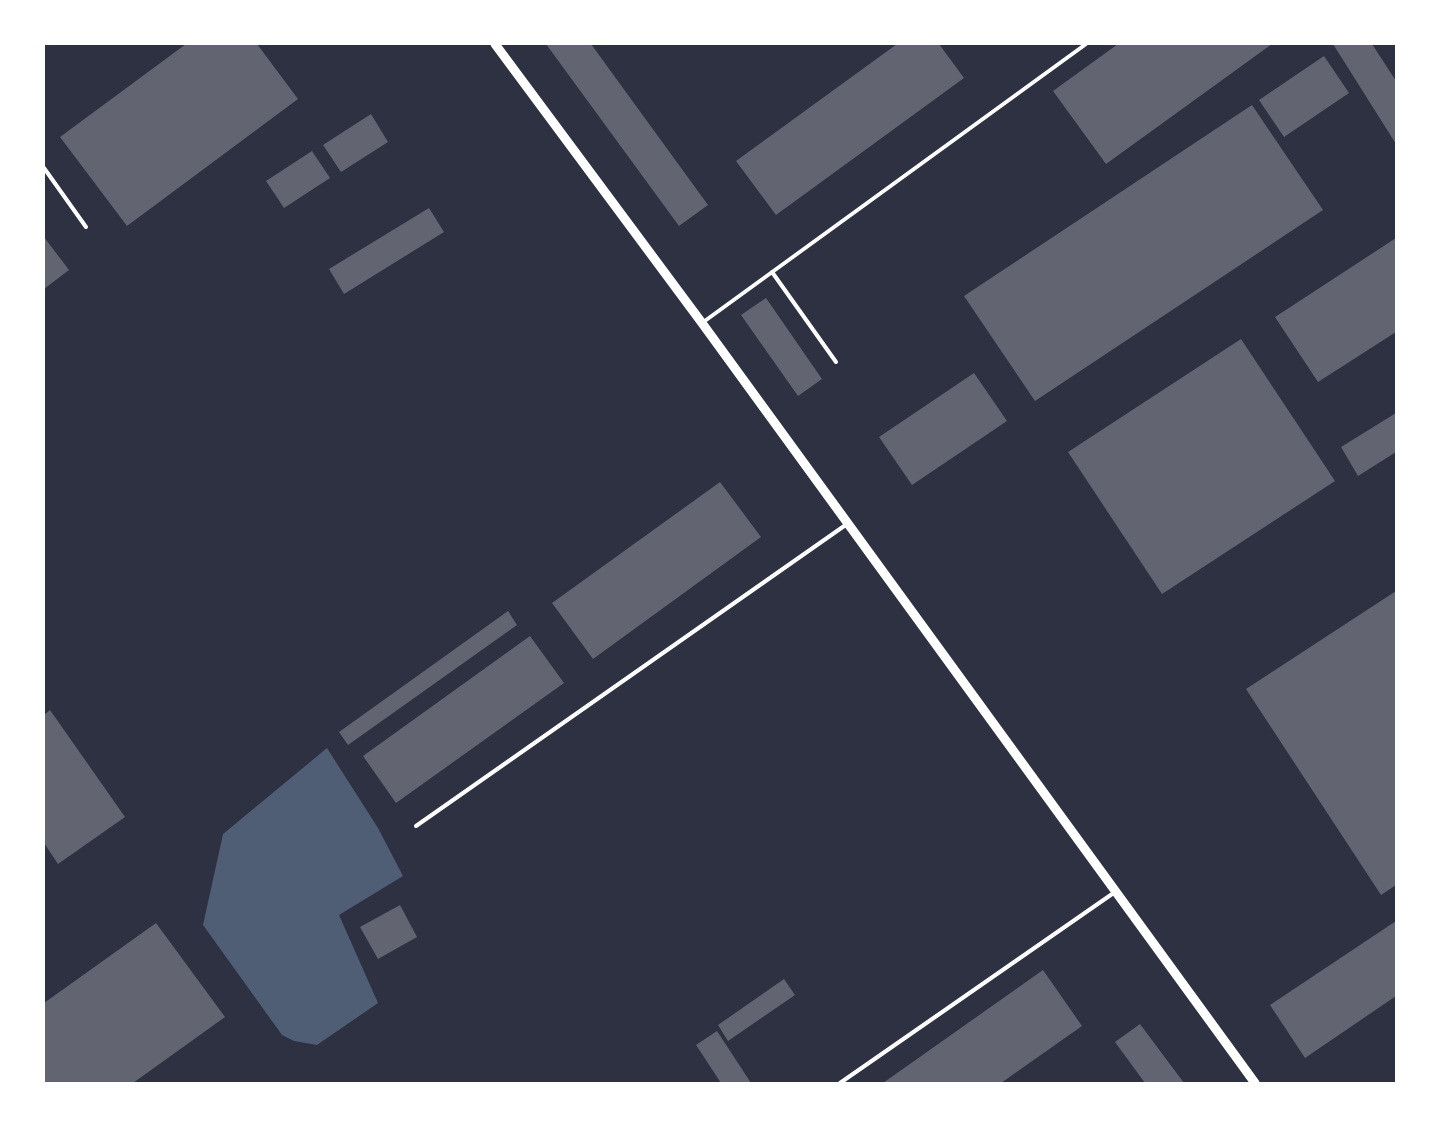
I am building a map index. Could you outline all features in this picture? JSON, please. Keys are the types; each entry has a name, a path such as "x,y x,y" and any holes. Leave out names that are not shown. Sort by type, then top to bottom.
{"street":[{"path":"495,44 702,323 1255,1083"}],"lane":[{"path":"702,323 1086,44"},
{"path":"44,168 86,227"},
{"path":"772,272 836,362"},
{"path":"416,826 848,524"},
{"path":"840,1083 1115,892"}],"water":[{"path":"327,748 378,828 403,876 339,915 378,1003 317,1045 294,1041 282,1035 203,925 223,834"}],"building":[{"path":"186,44 257,44 298,99 127,226 60,137"},
{"path":"546,44 591,44 708,205 679,226"},
{"path":"897,44 939,44 964,78 776,215 736,161"},
{"path":"1118,44 1272,44 1106,164 1053,91"},
{"path":"1333,44 1372,44 1396,81 1396,144"},
{"path":"1324,56 1349,93 1284,137 1259,100"},
{"path":"1252,105 1323,210 1035,401 964,296"},
{"path":"371,114 388,142 341,172 323,145"},
{"path":"312,151 330,178 284,208 266,181"},
{"path":"429,208 444,232 344,294 329,269"},
{"path":"44,237 69,270 44,289"},
{"path":"1396,238 1396,332 1318,382 1275,317"},
{"path":"766,298 822,379 798,396 741,315"},
{"path":"1241,339 1335,481 1162,594 1068,452"},
{"path":"974,373 1007,421 912,485 879,437"},
{"path":"1396,413 1396,452 1358,476 1341,447"},
{"path":"720,482 761,537 593,659 552,603"},
{"path":"1396,591 1396,885 1381,895 1246,689"},
{"path":"508,611 517,625 348,745 339,732"},
{"path":"530,636 564,683 396,803 363,756"},
{"path":"50,710 125,817 58,864 44,843 44,715"},
{"path":"400,905 417,937 378,959 360,927"},
{"path":"1396,921 1396,996 1305,1058 1270,1005"},
{"path":"156,923 225,1017 133,1083 44,1083 44,1003"},
{"path":"1043,970 1082,1026 1001,1083 883,1083"},
{"path":"784,979 795,995 728,1041 718,1025"},
{"path":"1140,1024 1184,1083 1145,1083 1115,1042"},
{"path":"717,1031 751,1083 721,1083 696,1045"}]}
